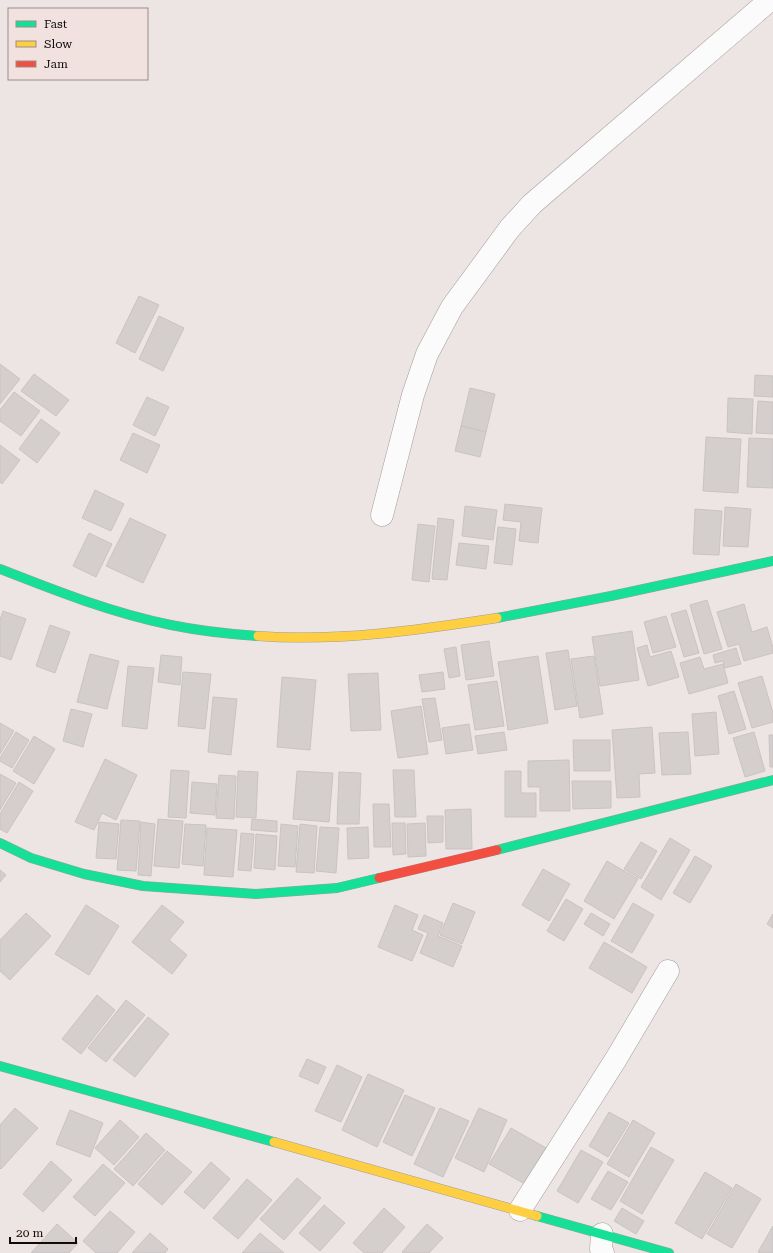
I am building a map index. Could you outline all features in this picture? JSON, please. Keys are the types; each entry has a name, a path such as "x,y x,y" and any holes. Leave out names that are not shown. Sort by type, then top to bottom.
{"street":[{"path":"382,515 413,395 427,354 452,307 506,234 532,204 770,0"},
{"path":"0,569 34,583 113,610 164,624 228,634 334,638 460,624 577,604 773,561"},
{"path":"0,843 31,858 84,874 143,886 256,894 288,892 337,888 524,843 773,780"},
{"path":"520,1210 616,1059 668,971"},
{"path":"0,1066 520,1210 602,1243 669,1253"}],"building":[{"path":"139,296 159,305 135,353 116,343"},
{"path":"159,316 184,328 163,371 139,359"},
{"path":"0,364 20,379 0,404"},
{"path":"34,374 69,400 56,416 21,391"},
{"path":"755,375 773,376 773,397 754,396"},
{"path":"470,388 495,394 486,432 461,426"},
{"path":"14,392 40,411 21,436 0,421 0,410"},
{"path":"147,397 169,407 155,436 133,425"},
{"path":"728,398 753,399 752,434 727,432"},
{"path":"758,401 773,402 773,434 756,433"},
{"path":"41,419 60,433 37,463 19,449"},
{"path":"461,426 486,432 480,457 455,451"},
{"path":"133,433 160,445 147,473 120,460"},
{"path":"706,437 741,439 738,493 703,491"},
{"path":"749,438 773,439 773,488 747,487"},
{"path":"0,445 20,460 2,484 0,482"},
{"path":"95,490 124,504 111,531 82,518"},
{"path":"505,504 542,508 538,543 519,541 521,522 503,520"},
{"path":"465,506 497,510 493,540 462,536"},
{"path":"725,507 751,509 748,547 723,546"},
{"path":"695,509 722,511 719,555 693,554"},
{"path":"130,518 166,535 143,583 106,566"},
{"path":"438,518 454,520 447,580 432,579"},
{"path":"418,524 435,526 429,582 412,580"},
{"path":"498,527 516,529 512,565 494,563"},
{"path":"89,533 112,544 96,577 73,566"},
{"path":"459,543 489,546 486,569 456,565"},
{"path":"707,600 722,649 704,654 690,605"},
{"path":"744,604 752,632 767,627 773,653 744,661 739,644 728,647 717,612"},
{"path":"686,610 699,653 684,657 671,614"},
{"path":"3,611 26,619 11,660 0,656 0,620"},
{"path":"666,616 676,647 653,653 644,622"},
{"path":"50,625 70,632 55,673 36,666"},
{"path":"632,631 639,680 600,686 592,637"},
{"path":"489,641 494,676 466,680 461,645"},
{"path":"647,645 650,657 671,651 679,677 648,686 637,648"},
{"path":"456,647 460,676 449,678 444,649"},
{"path":"736,648 741,664 725,668 723,661 715,663 713,655"},
{"path":"568,650 577,706 555,710 546,653"},
{"path":"90,654 119,661 107,709 77,702"},
{"path":"161,655 182,657 180,685 158,682"},
{"path":"538,656 548,723 508,730 498,662"},
{"path":"594,656 603,714 580,718 571,659"},
{"path":"700,657 704,669 723,664 728,683 689,694 680,663"},
{"path":"128,666 154,668 147,729 122,726"},
{"path":"183,672 211,674 205,729 178,726"},
{"path":"443,672 445,689 422,692 419,675"},
{"path":"378,673 381,730 351,731 348,674"},
{"path":"762,676 773,713 773,722 752,728 738,683"},
{"path":"282,677 316,680 310,750 277,747"},
{"path":"497,681 504,726 475,730 468,685"},
{"path":"734,691 746,729 729,734 718,696"},
{"path":"213,697 237,699 231,755 208,752"},
{"path":"435,698 442,740 429,742 422,699"},
{"path":"421,706 428,754 398,758 391,711"},
{"path":"71,709 92,714 83,747 63,741"},
{"path":"716,712 719,754 695,756 692,714"},
{"path":"0,723 14,731 0,754"},
{"path":"469,724 473,750 446,754 442,728"},
{"path":"652,727 655,773 639,774 640,797 617,798 612,730"},
{"path":"16,732 29,740 12,768 0,761 0,758"},
{"path":"504,732 507,750 478,754 475,736"},
{"path":"688,732 691,774 662,775 659,733"},
{"path":"754,732 765,771 745,777 733,738"},
{"path":"769,735 773,735 773,767 770,767"},
{"path":"34,736 55,749 34,784 13,771"},
{"path":"573,740 610,740 610,771 574,771"},
{"path":"105,759 137,775 116,820 102,813 94,830 75,822"},
{"path":"569,760 570,811 540,811 540,787 528,787 528,761"},
{"path":"171,770 189,771 186,818 168,817"},
{"path":"393,770 414,770 416,817 395,817"},
{"path":"238,771 258,772 256,818 236,817"},
{"path":"297,771 333,773 329,822 293,819"},
{"path":"505,771 521,771 521,793 536,793 536,817 505,817"},
{"path":"339,772 361,773 359,824 337,824"},
{"path":"0,774 16,783 0,810"},
{"path":"219,775 236,776 234,819 216,818"},
{"path":"572,781 611,781 611,808 573,809"},
{"path":"19,782 33,791 7,833 0,829 0,814"},
{"path":"192,782 217,784 215,815 190,813"},
{"path":"373,804 389,804 391,847 374,847"},
{"path":"471,809 472,849 446,849 445,810"},
{"path":"427,816 443,816 443,842 428,843"},
{"path":"158,819 183,821 179,868 154,866"},
{"path":"252,819 277,821 277,832 251,830"},
{"path":"121,820 140,821 136,871 117,870"},
{"path":"99,822 119,824 116,859 96,858"},
{"path":"141,822 155,824 151,876 138,875"},
{"path":"392,823 405,823 406,854 393,855"},
{"path":"425,823 426,856 408,857 407,824"},
{"path":"185,824 206,825 203,866 182,864"},
{"path":"281,824 298,826 295,867 278,866"},
{"path":"300,824 317,826 314,873 296,872"},
{"path":"320,827 339,828 336,873 316,871"},
{"path":"368,827 369,858 348,859 347,828"},
{"path":"207,828 237,830 233,877 204,875"},
{"path":"241,833 254,834 251,871 238,870"},
{"path":"256,834 277,836 275,870 254,868"},
{"path":"670,838 690,850 661,900 641,887"},
{"path":"641,842 657,851 641,879 624,869"},
{"path":"695,856 712,866 690,903 673,893"},
{"path":"607,861 638,879 614,919 584,901"},
{"path":"543,869 570,884 549,921 522,905"},
{"path":"0,870 6,875 0,882"},
{"path":"566,899 583,909 564,941 547,931"},
{"path":"453,903 475,912 462,944 440,935"},
{"path":"633,903 654,915 632,953 611,941"},
{"path":"86,905 119,926 89,975 55,954"},
{"path":"162,905 184,922 169,940 187,955 172,974 132,942"},
{"path":"395,905 418,915 412,930 423,935 412,961 378,947"},
{"path":"26,913 51,936 10,980 0,971 0,940"},
{"path":"591,913 610,924 603,936 584,924"},
{"path":"773,914 773,928 767,924"},
{"path":"424,915 443,923 438,936 462,946 453,967 420,953 428,933 418,929"},
{"path":"604,942 647,967 632,993 589,968"},
{"path":"97,995 115,1010 81,1054 62,1039"},
{"path":"126,1000 145,1015 106,1062 88,1048"},
{"path":"148,1017 169,1034 135,1077 113,1060"},
{"path":"307,1059 326,1067 318,1084 299,1076"},
{"path":"337,1065 362,1077 341,1122 315,1111"},
{"path":"368,1074 404,1090 377,1147 342,1130"},
{"path":"405,1095 435,1108 412,1156 383,1142"},
{"path":"15,1108 38,1128 1,1169 0,1125"},
{"path":"440,1108 469,1121 443,1177 414,1164"},
{"path":"479,1108 507,1120 484,1172 455,1158"},
{"path":"70,1110 103,1123 90,1157 56,1144"},
{"path":"609,1112 629,1123 608,1157 589,1146"},
{"path":"120,1120 139,1137 114,1165 95,1148"},
{"path":"633,1120 655,1133 629,1177 607,1164"},
{"path":"511,1128 546,1148 525,1184 489,1164"},
{"path":"146,1133 165,1150 133,1186 114,1169"},
{"path":"651,1147 674,1160 642,1214 620,1201"},
{"path":"581,1150 603,1162 578,1203 557,1191"},
{"path":"167,1151 192,1172 162,1205 138,1184"},
{"path":"51,1161 72,1180 43,1212 23,1194"},
{"path":"211,1162 230,1179 204,1209 184,1192"},
{"path":"103,1164 125,1183 95,1216 73,1197"},
{"path":"608,1171 628,1182 611,1210 591,1199"},
{"path":"705,1172 732,1188 702,1239 675,1223"},
{"path":"297,1178 321,1198 284,1240 260,1219"},
{"path":"247,1179 272,1200 238,1239 213,1218"},
{"path":"736,1184 761,1199 732,1248 707,1234"},
{"path":"324,1205 345,1223 320,1251 299,1233"},
{"path":"384,1208 405,1227 382,1253 364,1253 353,1243"},
{"path":"622,1208 644,1221 636,1234 614,1221"},
{"path":"110,1211 135,1232 117,1253 96,1253 83,1241"},
{"path":"57,1224 78,1243 69,1253 31,1253"},
{"path":"427,1224 443,1238 429,1253 403,1253 402,1252"},
{"path":"773,1226 773,1253 758,1252"},
{"path":"150,1233 168,1249 165,1253 132,1253"},
{"path":"260,1233 284,1253 242,1253"}],"traffic: fast":[{"path":"497,618 611,596 773,561"},
{"path":"0,569 84,601 149,620 203,631 258,636"},
{"path":"497,850 773,780"},
{"path":"0,843 31,858 84,874 143,886 256,894 337,888 379,878"},
{"path":"0,1066 274,1142"},
{"path":"537,1216 669,1253"}],"traffic: slow":[{"path":"258,636 318,637 378,634 497,618"},
{"path":"274,1142 537,1216"}],"traffic: jam":[{"path":"379,878 497,850"}]}
